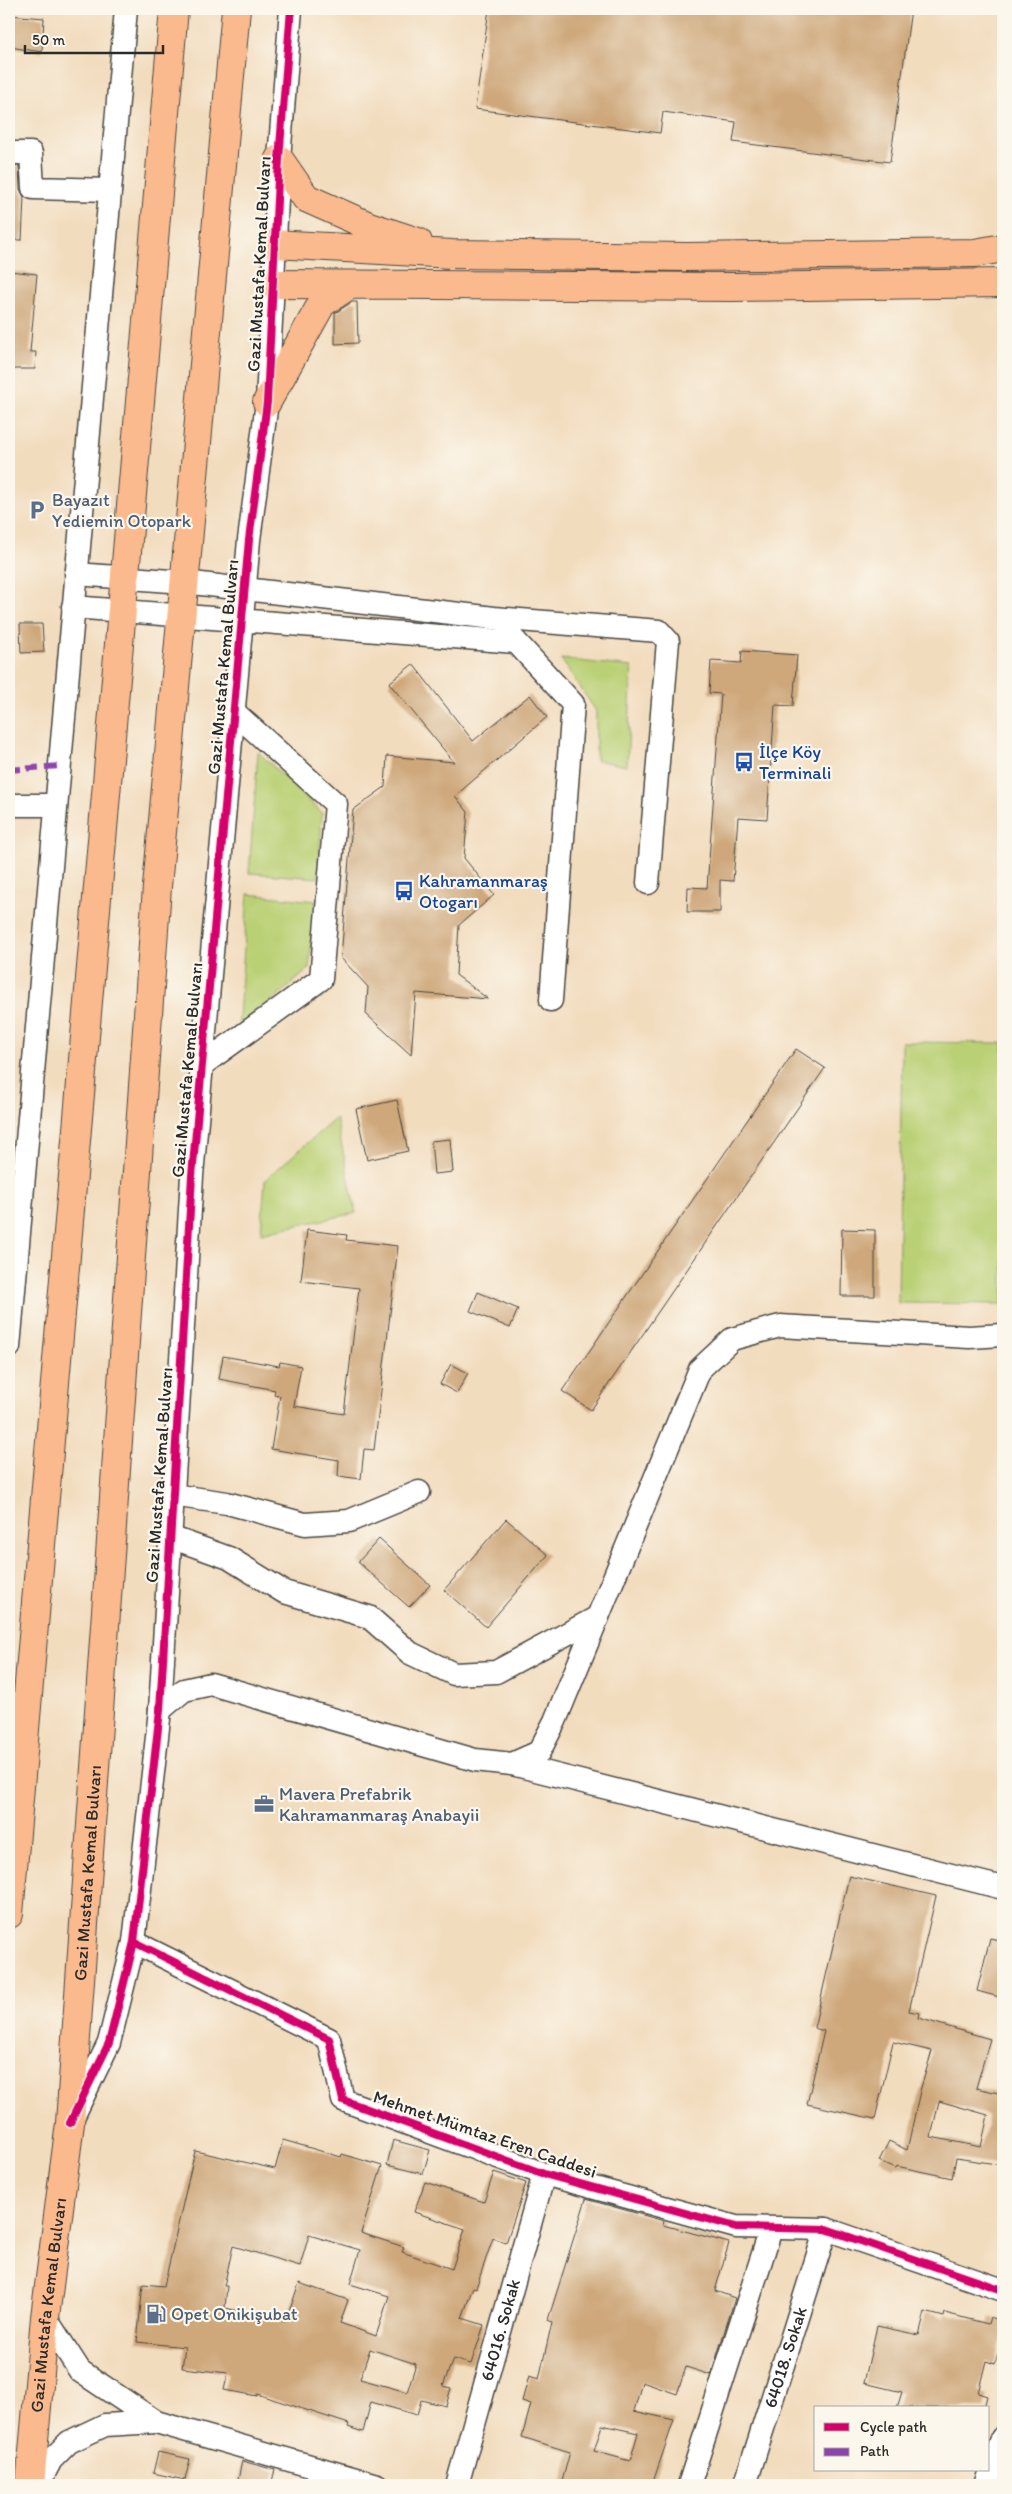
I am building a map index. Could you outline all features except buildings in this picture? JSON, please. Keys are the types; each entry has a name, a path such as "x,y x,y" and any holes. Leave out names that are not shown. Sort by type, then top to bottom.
{"main road":[{"path":"9,1914 174,9"},
{"name":"Gazi Mustafa Kemal Bulvarı","path":"30,2485 45,2317 70,2123 157,887 236,9"},
{"path":"279,159 306,198 369,226 452,254"},
{"path":"274,244 452,254 687,256 975,253 1003,248"},
{"path":"272,284 348,286 732,287 1003,283"},
{"path":"267,402 322,303 348,286"}],"street":[{"path":"9,1347 19,1104 56,805 126,9"},
{"name":"Gazi Mustafa Kemal Bulvarı","path":"70,2123 108,2043 134,1942 160,1710 192,1176 249,540 267,402 279,159 291,9"},
{"path":"9,153 31,153 33,188 110,190"},
{"path":"76,574 246,588 494,618 659,631 668,641 648,883"},
{"path":"73,607 181,614 242,621 516,642"},
{"path":"494,618 573,704 551,1000"},
{"path":"203,1064 321,979 336,804 234,712"},
{"path":"9,805 56,805"},
{"path":"512,1764 540,1752 555,1721 700,1368 732,1339 780,1326 969,1337 1003,1335"},
{"path":"172,1494 227,1503 305,1524 349,1521 419,1492"},
{"path":"170,1537 229,1558 284,1592 369,1617 410,1653 454,1674 496,1672 598,1617"},
{"path":"160,1710 184,1690 211,1684 475,1760 512,1764 1003,1888"},
{"name":"Mehmet Mümtaz Eren Caddesi","path":"134,1942 329,2039 344,2100 544,2174 736,2227 771,2230 826,2229 1003,2290"},
{"name":"64016. Sokak","path":"457,2485 544,2174"},
{"name":"64018. Sokak","path":"746,2485 826,2229"},
{"path":"689,2485 771,2230"},
{"path":"45,2317 80,2372 156,2422 376,2485"},
{"path":"38,2485 51,2460 69,2442 105,2425 156,2422"},
{"path":"986,2485 1003,2437"}],"green space":[{"path":"561,659 632,667 627,766 596,760 596,711"},
{"path":"258,752 322,813 318,878 249,873"},
{"path":"248,894 316,901 309,969 238,1030"},
{"path":"902,1042 1003,1043 1003,1304 898,1303"},
{"path":"336,1118 356,1213 261,1233 265,1180"}],"marked path":[{"path":"9,770 59,766"}],"cycle path":[{"path":"70,2123 109,2043 134,1942 160,1710 192,1176 249,540 267,402 279,159 291,9"},
{"path":"134,1942 329,2039 343,2100 544,2174 736,2227 826,2229 1003,2290"}],"place":[{"name":"Bayazıt Yediemin Otopark","path":"37,510"},
{"name":"İlçe Köy Terminali","path":"744,762"},
{"name":"Kahramanmaraş Otogarı","path":"404,891"},
{"name":"Mavera Prefabrik Kahramanmaraş Anabayii","path":"264,1804"},
{"name":"Opet Onikişubat","path":"156,2314"}]}
